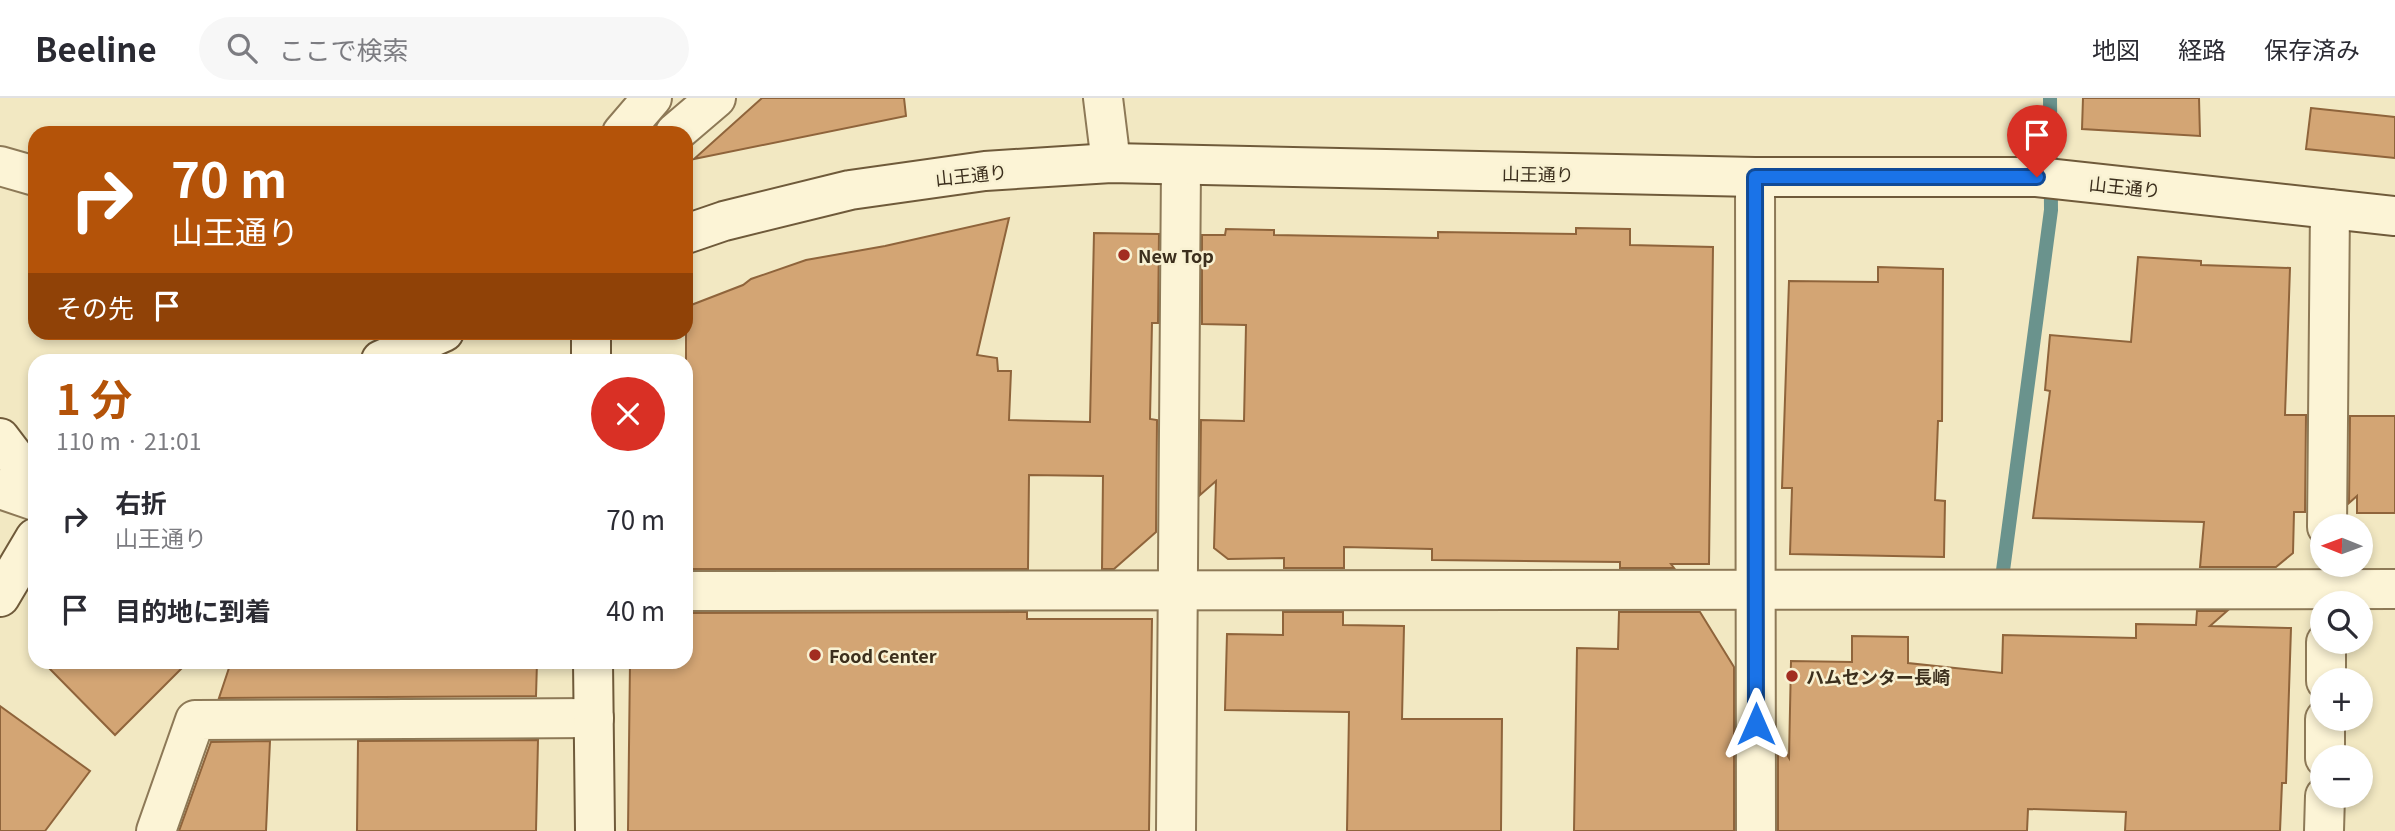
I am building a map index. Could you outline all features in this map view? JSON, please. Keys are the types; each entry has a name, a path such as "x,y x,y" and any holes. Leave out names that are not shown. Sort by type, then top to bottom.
{"street":[{"path":"628,126 652,98"},
{"path":"683,126 716,98"},
{"path":"1103,98 1111,163"},
{"name":"山王通り","path":"693,232 724,221 850,190 985,172 1111,163 1755,177 2037,177 2395,216"},
{"path":"0,166 28,174"},
{"path":"1176,831 1181,166"},
{"path":"1755,177 1756,831"},
{"path":"2327,514 2330,209"},
{"path":"394,354 425,340"},
{"path":"0,438 28,475"},
{"path":"0,489 28,499"},
{"path":"0,597 28,550"},
{"path":"693,591 1756,590 2326,586 2395,589"},
{"path":"593,669 595,831"},
{"path":"156,831 195,720 594,718"},
{"path":"2324,831 2325,808"}],"building":[{"path":"762,98 904,98 906,116 694,159"},
{"path":"2083,98 2199,98 2200,136 2082,129"},
{"path":"2311,108 2395,117 2395,158 2306,149"},
{"path":"1009,218 977,355 997,358 998,371 1011,371 1009,420 1090,422 1094,233 1159,234 1158,323 1152,323 1150,419 1157,420 1156,532 1114,569 1102,569 1103,476 1029,475 1028,569 693,569 693,354 686,354 686,340 693,340 693,304 743,285 751,279 806,260 885,246"},
{"path":"1576,228 1630,229 1630,245 1713,247 1709,564 1671,564 1674,568 1620,568 1620,562 1432,560 1432,549 1344,547 1344,568 1284,568 1284,558 1228,559 1214,548 1216,481 1200,495 1201,420 1244,421 1246,325 1202,324 1202,235 1225,235 1226,229 1274,230 1274,235 1438,238 1438,232 1576,234"},
{"path":"2138,257 2201,261 2201,265 2290,268 2285,415 2306,415 2305,512 2294,512 2293,553 2276,567 2200,567 2204,522 2033,518 2050,391 2045,390 2050,335 2131,342"},
{"path":"1878,267 1943,269 1942,421 1938,421 1935,500 1945,501 1944,557 1790,554 1792,488 1782,488 1789,281 1878,282"},
{"path":"2350,416 2395,416 2395,513 2357,513 2357,496 2349,503"},
{"path":"2197,611 2227,611 2210,626 2291,628 2286,783 2282,783 2280,831 2125,831 2126,812 2028,809 2027,831 1778,831 1778,739 1789,758 1791,661 1852,662 1852,636 1908,637 1908,663 2002,673 2003,635 2136,638 2136,624 2196,625"},
{"path":"1027,612 1027,619 1152,619 1149,831 628,831 630,669 693,669 693,613"},
{"path":"1283,612 1343,612 1343,625 1404,626 1402,719 1502,719 1501,831 1347,831 1349,712 1225,710 1227,634 1283,635"},
{"path":"1619,612 1700,612 1734,667 1734,831 1574,831 1577,648 1618,649"},
{"path":"50,669 181,669 115,735"},
{"path":"229,669 537,669 536,696 219,698"},
{"path":"0,706 90,771 45,831 0,831"},
{"path":"538,740 536,831 357,831 358,741"},
{"path":"270,741 266,831 179,831 211,742"}],"waterway":[{"path":"2002,578 2051,210 2050,98"}],"place":[{"name":"New Top","path":"1124,255"},
{"name":"Food Center","path":"815,655"},
{"name":"ハムセンター長崎","path":"1792,676"}],"route":[{"path":"1756,724 1755,177 2037,177"}]}
